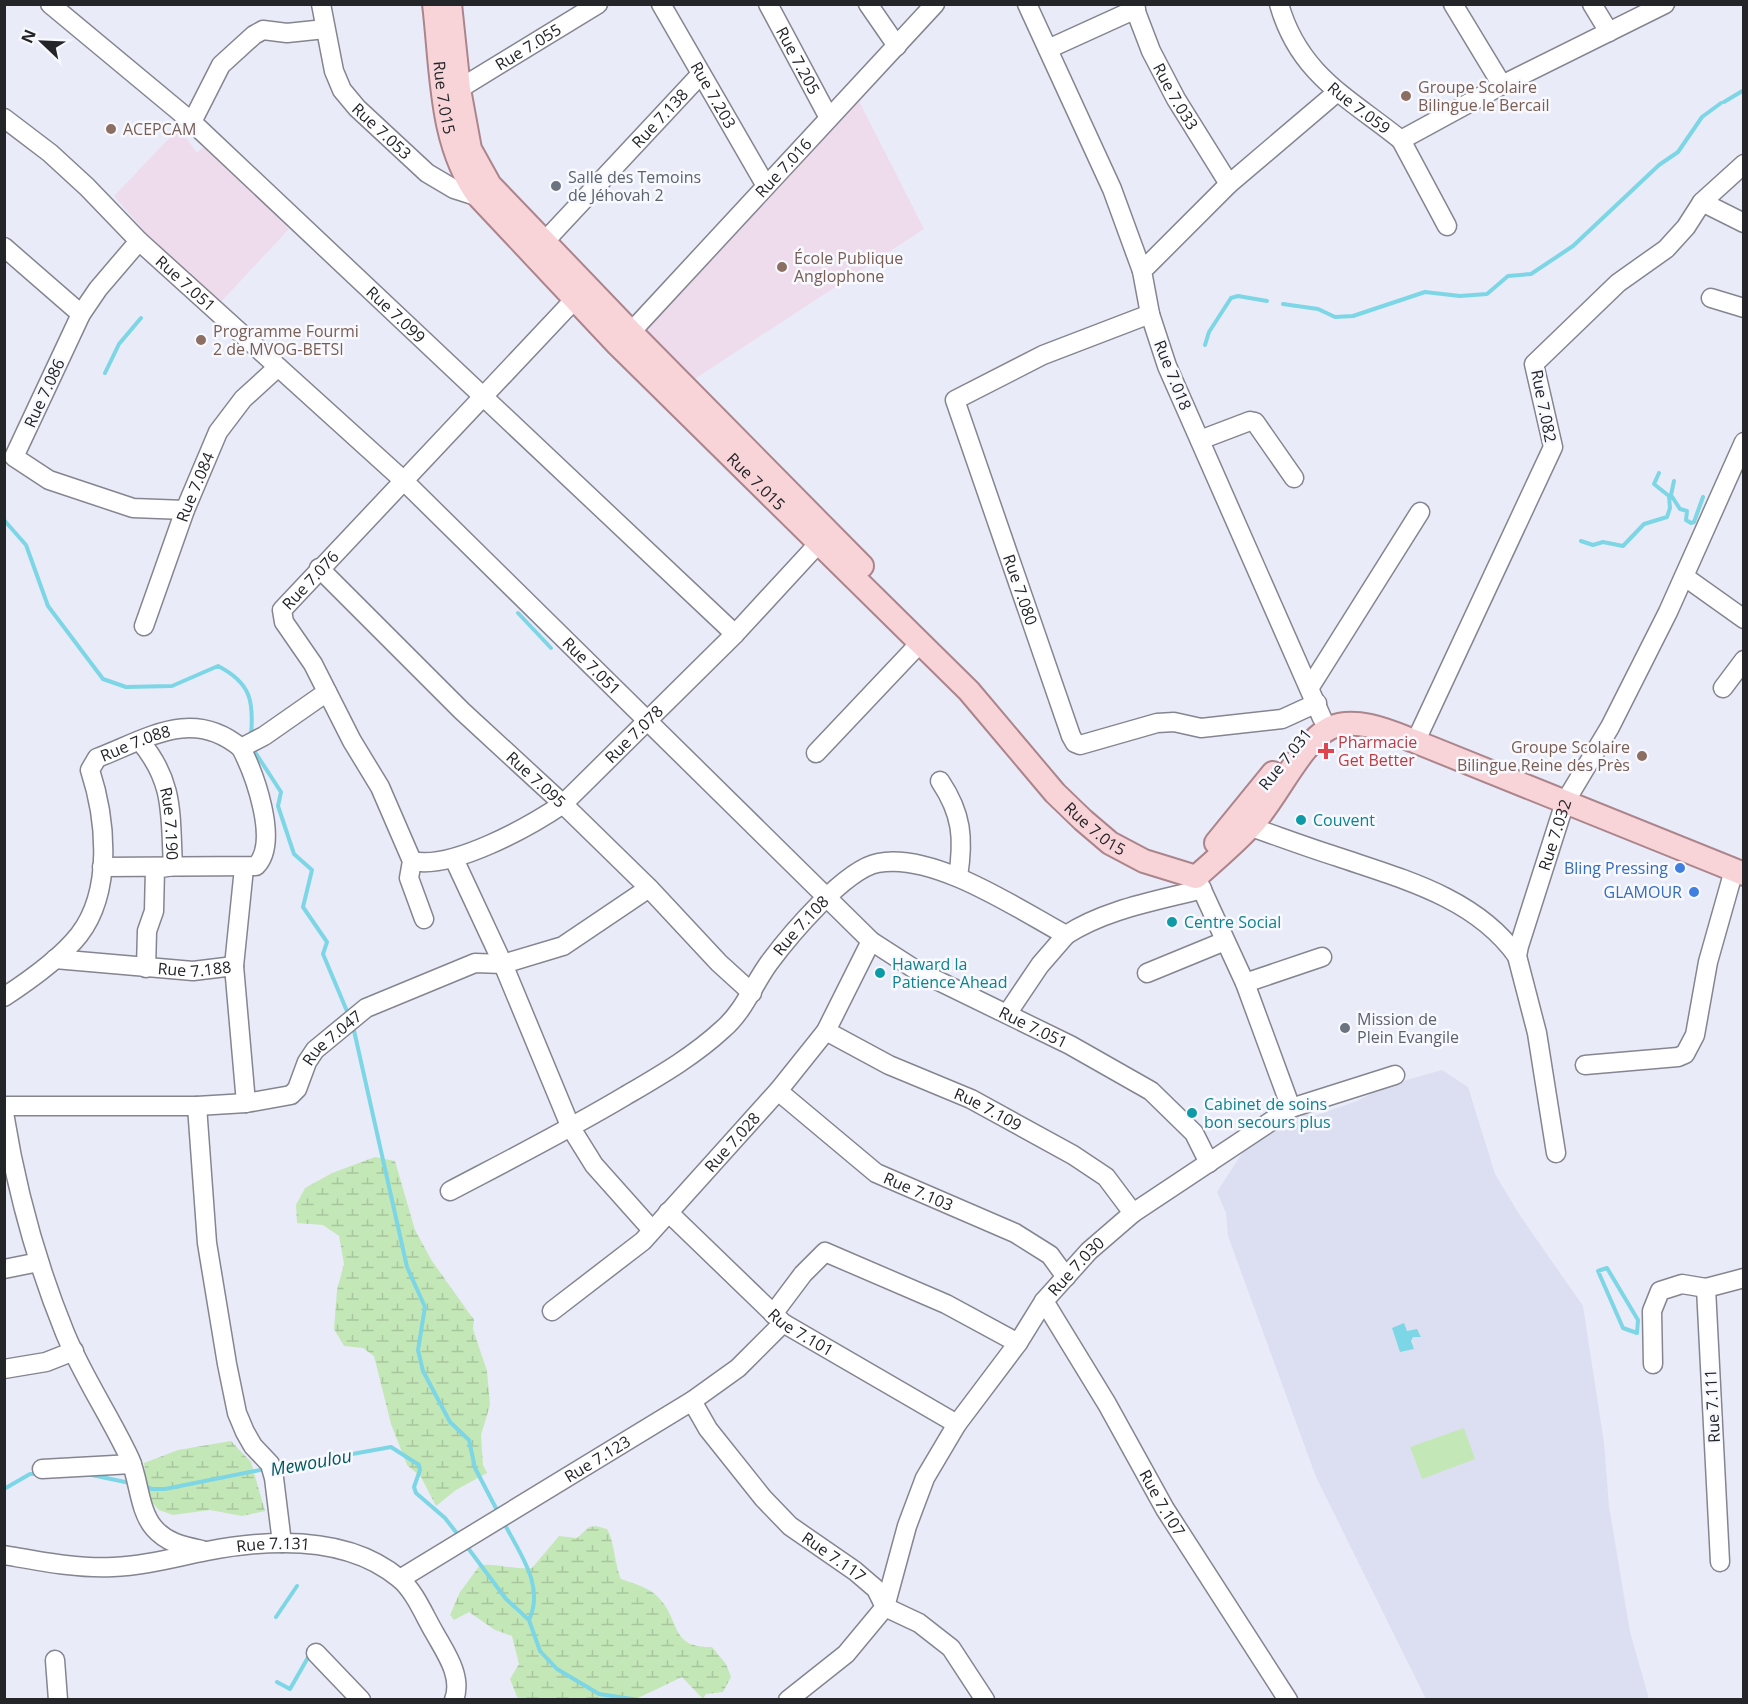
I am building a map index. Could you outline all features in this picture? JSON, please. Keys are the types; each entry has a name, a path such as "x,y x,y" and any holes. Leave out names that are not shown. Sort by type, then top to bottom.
{"main road":[{"name":"Rue 7.015","path":"434,4 447,116 456,158 466,180 479,197 575,299 818,544 969,691 1055,793 1095,831 1144,861 1196,877"},
{"name":"Rue 7.015","path":"450,4 459,89 470,149 490,185 631,332 978,683 1096,816 1133,844 1196,877"},
{"name":"Rue 7.031","path":"1196,877 1220,839 1294,747 1316,702 1343,712 1379,717 1740,867"},
{"name":"Rue 7.031","path":"1196,877 1251,827 1312,744 1330,728 1346,724 1382,729 1569,797"}],"street":[{"name":"Rue 7.099","path":"50,4 192,123 735,634"},
{"name":"Rue 7.053","path":"321,4 334,71 342,90 357,108 438,181 479,197"},
{"name":"Rue 7.055","path":"459,89 598,4"},
{"name":"Rue 7.203","path":"661,4 766,186"},
{"name":"Rue 7.205","path":"768,4 829,118"},
{"path":"868,4 897,46"},
{"name":"Rue 7.016","path":"631,332 936,4"},
{"path":"1027,4 1112,189 1142,271 1229,184 1336,93"},
{"name":"Rue 7.059","path":"1279,4 1292,38 1302,56 1336,93 1401,140 1502,85 1665,4"},
{"path":"1453,4 1502,85"},
{"path":"1592,4 1609,32"},
{"path":"1048,49 1135,7"},
{"name":"Rue 7.033","path":"1135,7 1151,51 1176,99 1199,140 1229,184"},
{"path":"192,123 221,65 254,35 272,29 287,33 325,29"},
{"name":"Rue 7.138","path":"545,241 701,74"},
{"name":"Rue 7.051","path":"4,118 50,153 87,187 139,241 403,480 871,941 916,970 1103,1062 1151,1091 1194,1133 1209,1163"},
{"path":"1401,140 1447,226"},
{"path":"1743,164 1702,202 1743,223"},
{"name":"Rue 7.082","path":"1419,734 1553,447 1534,364 1618,283 1666,249 1686,226 1702,202"},
{"name":"Rue 7.086","path":"139,241 98,289 81,314 14,457 49,480 133,508 185,510"},
{"path":"4,247 81,314"},
{"name":"Rue 7.018","path":"1142,271 1150,314 1167,366 1316,702"},
{"path":"1711,298 1743,308"},
{"name":"Rue 7.076","path":"424,919 409,879 412,861 380,788 313,664 282,617 285,604 484,398 575,299"},
{"name":"Rue 7.080","path":"1150,314 1043,356 955,400 1071,736 1075,743 1080,745 1156,723 1174,722 1202,728 1260,723 1282,719 1316,702"},
{"name":"Rue 7.084","path":"144,626 185,510 218,432 243,399 278,367"},
{"path":"1200,440 1250,421 1255,422 1294,478"},
{"name":"Rue 7.032","path":"1517,956 1569,797 1610,727 1685,577 1743,442"},
{"path":"1316,702 1420,512"},
{"name":"Rue 7.078","path":"412,861 424,863 454,859 541,819 563,804 735,634 818,544"},
{"name":"Rue 7.095","path":"319,567 462,711 563,804 649,888 719,963 752,993"},
{"path":"1685,577 1743,619"},
{"path":"816,753 921,642"},
{"path":"1723,688 1743,660"},
{"path":"102,867 244,868 256,866 261,861 265,829 261,796 241,748 264,736 327,692"},
{"name":"Rue 7.088","path":"4,997 55,959 79,935 90,914 102,867 102,814 90,770 98,758 182,726 210,731 232,740 241,748"},
{"name":"Rue 7.190","path":"140,741 157,761 164,779 173,866 155,869 154,911 147,931 146,968"},
{"path":"940,781 952,799 962,830 958,877"},
{"path":"1251,827 1388,873 1434,891 1492,927 1517,956 1537,1033 1556,1153"},
{"path":"454,859 503,964 571,1128 594,1166 652,1230"},
{"name":"Rue 7.108","path":"450,1191 571,1128 689,1056 723,1029 752,993 770,963 826,898 848,878 878,863 932,868 958,877 1066,935"},
{"path":"1585,1065 1678,1057 1685,1054 1695,1035 1708,962 1740,867"},
{"path":"234,966 244,868"},
{"path":"1007,1014 1040,965 1066,935 1081,925 1196,877 1245,983 1291,1108"},
{"name":"Rue 7.047","path":"4,1106 197,1106 246,1103 291,1095 297,1089 307,1062 315,1050 366,1008 475,963 503,964 563,946 649,888"},
{"name":"Rue 7.028","path":"552,1311 634,1247 652,1230 778,1090 826,1031 871,941"},
{"path":"1147,973 1226,941"},
{"path":"1245,983 1322,957"},
{"name":"Rue 7.188","path":"55,959 193,971 234,966 246,1103"},
{"name":"Rue 7.109","path":"826,1031 890,1065 971,1099 1073,1155 1106,1177 1133,1213"},
{"name":"Rue 7.030","path":"788,1700 846,1654 885,1607 907,1526 925,1479 957,1425 1018,1343 1044,1301 1089,1251 1133,1213 1291,1108 1395,1075"},
{"name":"Rue 7.103","path":"778,1090 876,1173 1015,1233 1050,1255 1066,1276"},
{"path":"197,1106 207,1243 227,1364 237,1413 244,1432 252,1446 270,1464 274,1478 282,1543"},
{"path":"4,1113 9,1174 39,1262 74,1352 132,1464 152,1526 165,1539 182,1546 208,1551"},
{"name":"Rue 7.101","path":"668,1212 778,1319 957,1425"},
{"name":"Rue 7.123","path":"400,1579 692,1401 738,1368 778,1319 803,1274 825,1252 946,1304 1018,1343"},
{"path":"4,1269 39,1262"},
{"path":"1653,1364 1652,1311 1660,1291 1668,1286 1682,1284 1706,1288 1743,1278"},
{"name":"Rue 7.111","path":"1706,1288 1720,1562"},
{"name":"Rue 7.107","path":"1044,1301 1107,1404 1165,1509 1288,1700"},
{"path":"4,1369 46,1362 74,1352"},
{"name":"Rue 7.117","path":"692,1401 708,1429 763,1498 790,1526 855,1570 876,1589 885,1607"},
{"path":"42,1469 132,1464"},
{"name":"Rue 7.131","path":"4,1555 112,1567 164,1561 208,1551 282,1543 307,1544 364,1557 400,1579 413,1595 452,1664 456,1680 454,1700"},
{"path":"885,1607 919,1623 951,1648 985,1700"},
{"path":"316,1653 361,1700"},
{"path":"55,1660 58,1700"}],"shaded area":[{"name":"École Publique Anglophone","path":"855,93 924,229 693,380 644,333"},
{"path":"179,128 197,153 207,144 289,229 219,304 171,262 114,196"},
{"path":"1442,1070 1468,1087 1495,1174 1519,1214 1583,1306 1604,1443 1609,1506 1630,1632 1649,1699 1426,1699 1316,1477 1228,1236 1226,1213 1217,1192 1246,1147 1308,1106 1314,1116 1357,1101 1389,1085"}],"green space":[{"path":"375,1157 395,1161 415,1230 432,1261 474,1320 473,1329 487,1371 490,1405 481,1435 483,1465 487,1473 456,1490 436,1506 421,1477 407,1465 391,1424 374,1356 363,1348 344,1346 334,1329 337,1290 344,1264 339,1236 323,1225 297,1223 296,1205 305,1188 332,1173"},
{"path":"1464,1428 1475,1459 1422,1479 1410,1447"},
{"path":"231,1441 251,1462 265,1511 242,1516 210,1510 173,1515 159,1510 148,1498 144,1463 178,1450"},
{"path":"589,1527 607,1529 621,1579 655,1594 666,1607 683,1638 689,1643 712,1647 726,1664 731,1677 723,1692 706,1694 703,1699 682,1677 636,1699 518,1699 510,1679 519,1664 512,1636 495,1630 469,1612 454,1620 450,1615 460,1592 480,1565 532,1568 559,1536 577,1538"}],"water":[{"path":"1404,1323 1407,1331 1417,1329 1421,1337 1413,1337 1411,1341 1414,1349 1400,1352 1392,1328"}],"waterway":[{"path":"1724,102 1744,90"},
{"path":"1283,304 1318,309 1335,317 1353,316 1425,292 1460,296 1487,294 1508,276 1531,274 1573,246 1659,165 1678,152 1702,117 1721,103"},
{"path":"1205,345 1209,332 1231,298 1238,296 1267,301"},
{"path":"105,373 119,344 141,318"},
{"path":"1581,541 1593,545 1603,542 1623,546 1644,524 1667,517 1670,508 1669,496 1654,484 1659,473"},
{"path":"1674,481 1671,495 1680,509 1687,511 1686,520 1691,523 1694,522 1703,497"},
{"path":"4,520 26,545 48,606 103,679 126,687 172,686 218,666 238,679 248,694 252,713 251,736"},
{"path":"518,613 551,648"},
{"path":"253,749 281,792 278,806 294,854 312,870 303,907 327,942 323,954 349,1016"},
{"path":"353,1026 407,1267 425,1307 418,1350 423,1371 450,1422 469,1440 475,1468 499,1514"},
{"path":"1607,1268 1638,1320 1637,1333 1623,1328 1598,1271 1607,1268"},
{"name":"Mewoulou","path":"275,1468 391,1447 419,1465 420,1470 414,1487 416,1493 445,1518 459,1536"},
{"name":"Mewoulou","path":"143,1486 165,1489 265,1469"},
{"name":"Mewoulou","path":"4,1489 30,1474 39,1474"},
{"name":"Mewoulou","path":"87,1474 130,1483"},
{"path":"504,1523 523,1558 532,1583 534,1595 529,1620 540,1651 557,1669 599,1694 639,1700"},
{"name":"Mewoulou","path":"465,1544 506,1599 529,1620"},
{"path":"276,1617 297,1586"},
{"path":"277,1682 290,1689 310,1654"}],"place":[{"name":"Groupe Scolaire Bilingue le Bercail","path":"1406,96"},
{"name":"ACEPCAM","path":"111,129"},
{"name":"Salle des Temoins de Jéhovah 2","path":"556,186"},
{"name":"École Publique Anglophone","path":"782,267"},
{"name":"Programme Fourmi 2 de MVOG-BETSI","path":"201,340"},
{"name":"Pharmacie Get Better","path":"1326,751"},
{"name":"Groupe Scolaire Bilingue Reine des Près","path":"1642,756"},
{"name":"Couvent","path":"1301,820"},
{"name":"Bling Pressing","path":"1680,868"},
{"name":"GLAMOUR","path":"1694,892"},
{"name":"Centre Social","path":"1172,922"},
{"name":"Haward la Patience Ahead","path":"880,973"},
{"name":"Mission de Plein Evangile","path":"1345,1028"},
{"name":"Cabinet de soins bon secours plus","path":"1192,1113"}]}
